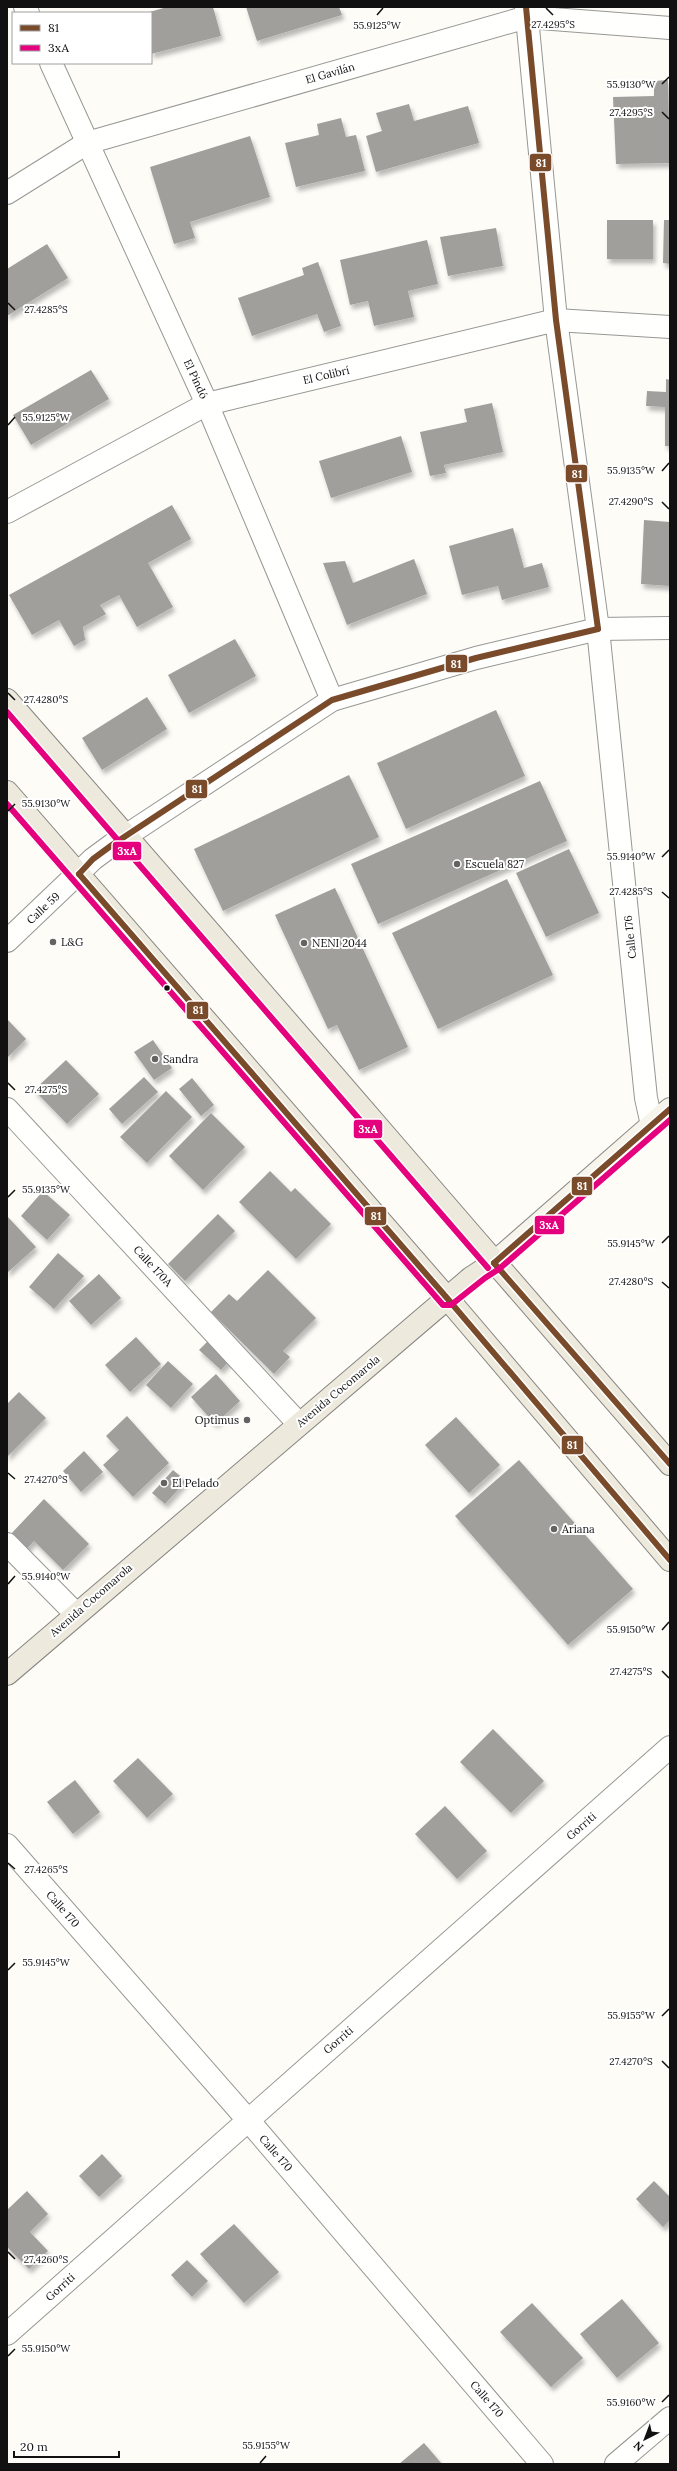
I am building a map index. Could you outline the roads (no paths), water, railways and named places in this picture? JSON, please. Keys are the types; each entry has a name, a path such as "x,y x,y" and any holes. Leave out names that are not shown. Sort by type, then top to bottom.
{"main road":[{"path":"7,700 670,1464"},
{"path":"7,792 447,1298 670,1560"},
{"name":"Avenida Cocomarola","path":"7,1674 75,1614 447,1298 480,1271 494,1263 670,1109"}],"street":[{"name":"El Gavilán","path":"7,193 87,143 526,12 670,28"},
{"name":"Calle 176","path":"526,12 556,320 598,629 646,1098 652,1125"},
{"name":"El Pindó","path":"51,64 207,404 332,700"},
{"name":"El Colibrí","path":"7,512 207,404 556,320 670,327"},
{"name":"Calle 59","path":"7,941 93,859 332,700 476,658 598,629 670,628"},
{"name":"Calle 170A","path":"7,1108 299,1424"},
{"path":"7,1544 75,1614"},
{"name":"Gorriti","path":"7,2334 670,1747"},
{"name":"Calle 170","path":"7,1845 248,2120 542,2464"},
{"path":"616,2464 670,2418"}],"place":[{"name":"Escuela 827","path":"457,864"},
{"name":"L&G","path":"53,942"},
{"name":"NENI 2044","path":"304,943"},
{"name":"Sandra","path":"155,1059"},
{"name":"Optimus","path":"247,1420"},
{"name":"El Pelado","path":"164,1483"},
{"name":"Ariana","path":"554,1529"}]}
